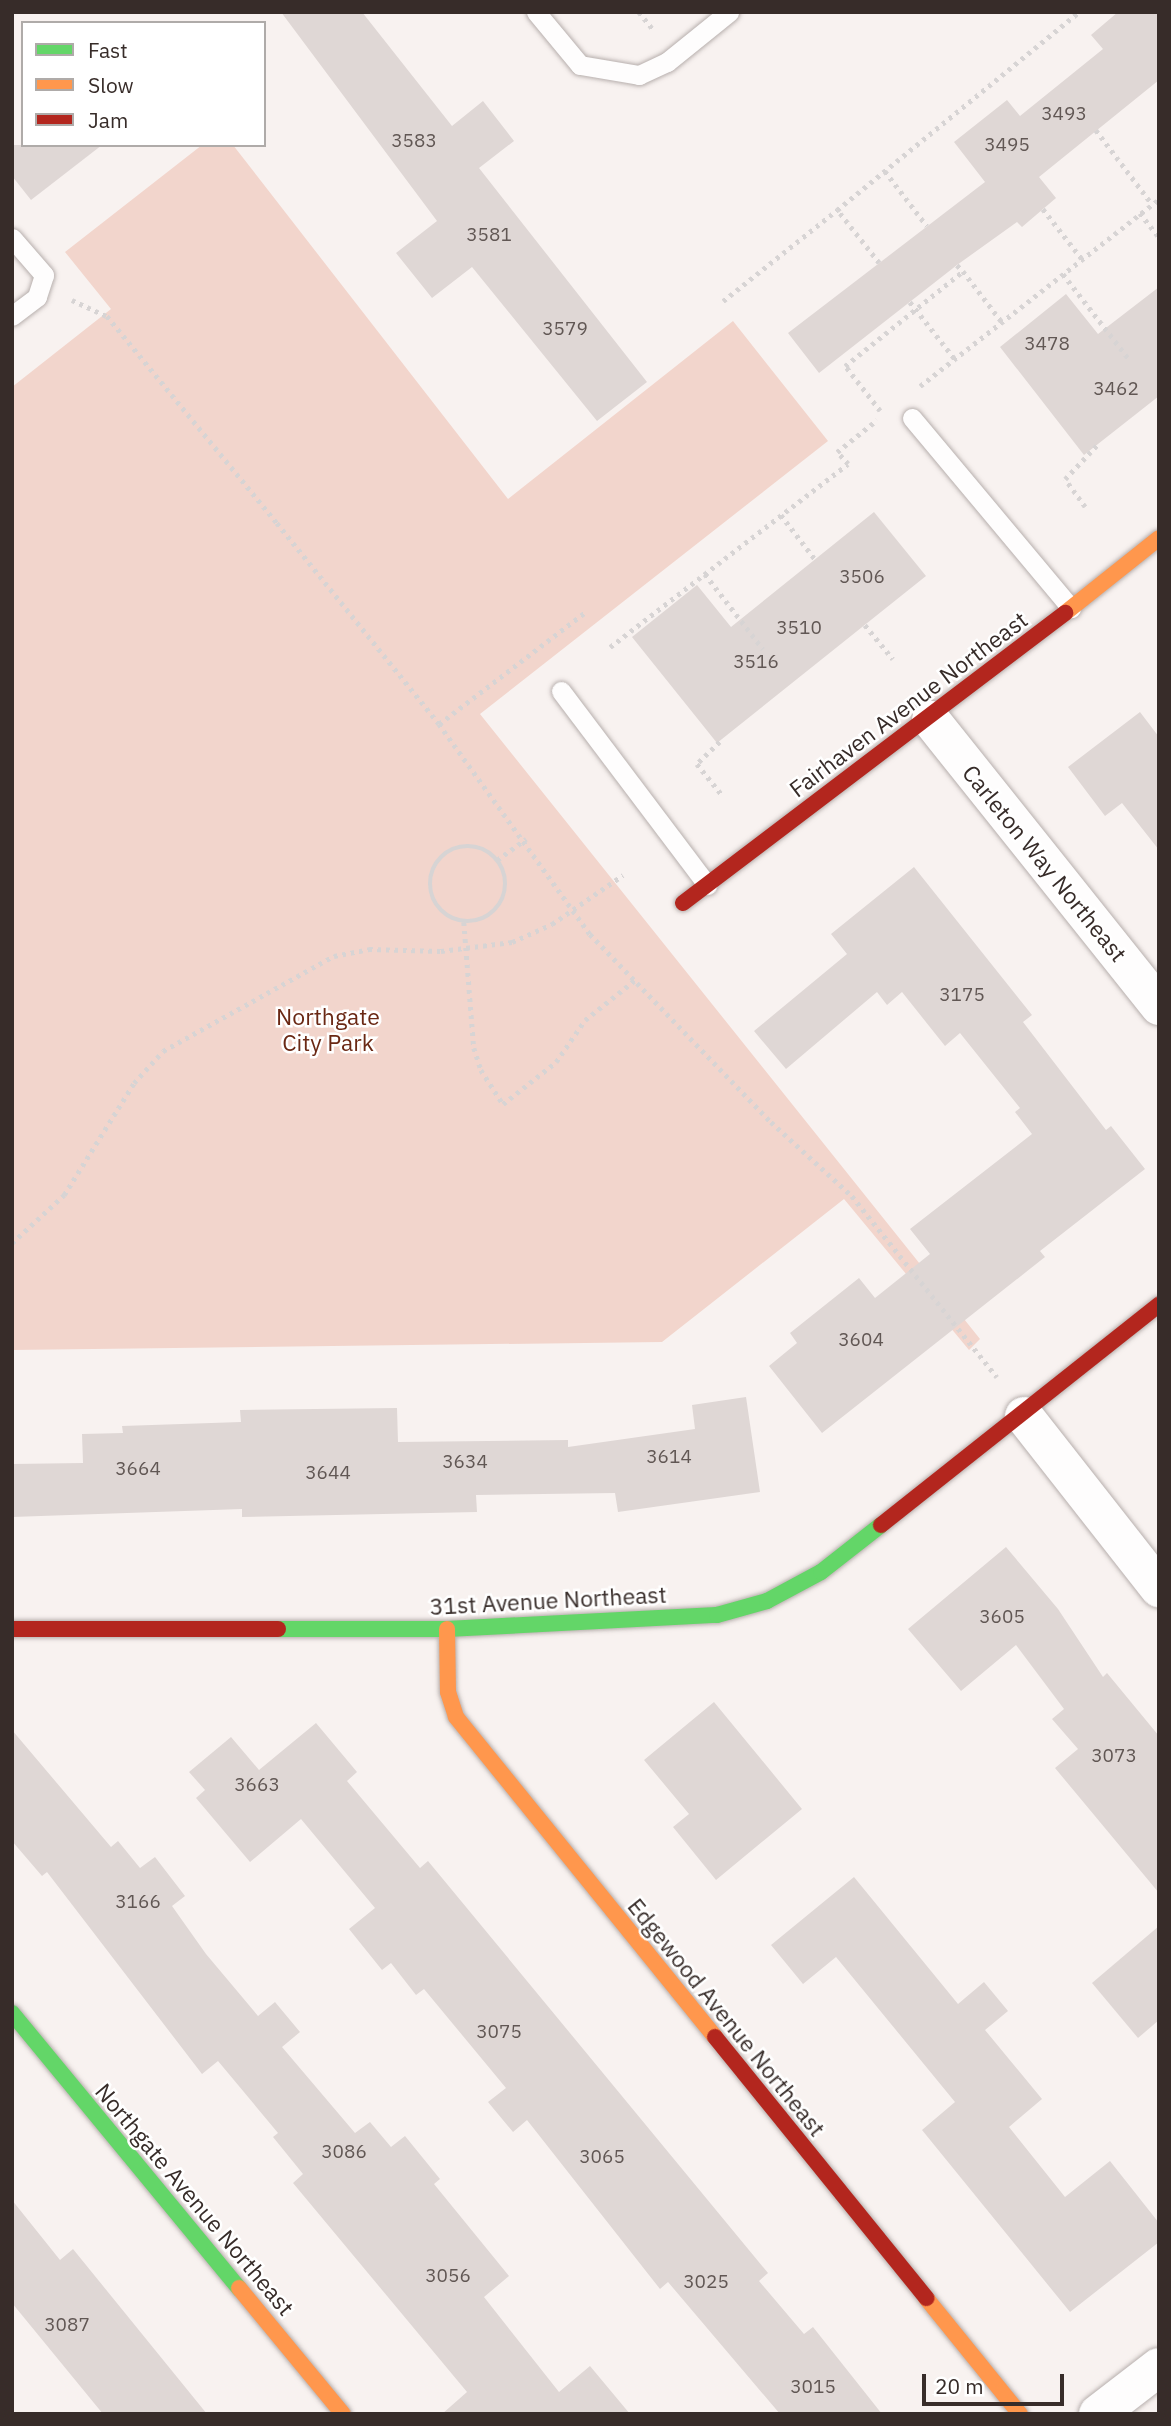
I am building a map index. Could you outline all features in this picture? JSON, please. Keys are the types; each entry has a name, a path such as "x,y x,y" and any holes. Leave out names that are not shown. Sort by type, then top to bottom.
{"street":[{"name":"Fairhaven Avenue Northeast","path":"683,903 931,720 1159,538"},
{"name":"Carleton Way Northeast","path":"931,720 1159,1006"},
{"name":"31st Avenue Northeast","path":"12,1629 447,1629 717,1615 767,1601 821,1572 1024,1416 1159,1305"},
{"path":"1024,1416 1159,1588"},
{"name":"Edgewood Avenue Northeast","path":"447,1629 447,1692 456,1717 1020,2414"},
{"name":"Northgate Avenue Northeast","path":"12,2013 343,2414"},
{"path":"1098,2414 1159,2367"}],"lane":[{"path":"536,12 580,65 639,75 667,62 729,12"},
{"path":"12,238 44,275 43,286 12,316"},
{"path":"912,418 1071,608"},
{"path":"561,691 707,885"}],"path":[{"path":"639,12 655,32"},
{"path":"723,301 1079,12"},
{"path":"1096,130 1152,204"},
{"path":"885,171 927,226"},
{"path":"1043,209 1082,259"},
{"path":"837,210 879,264"},
{"path":"1140,214 1159,237"},
{"path":"957,265 1002,322"},
{"path":"883,415 845,366 963,271"},
{"path":"1063,274 1129,359"},
{"path":"43,286 107,316 439,724 526,839 571,912 771,1122 852,1196 1024,1416"},
{"path":"909,302 955,359"},
{"path":"1085,507 1065,479 1098,444"},
{"path":"781,515 816,559"},
{"path":"705,574 763,649"},
{"path":"439,724 587,611"},
{"path":"865,625 893,659"},
{"path":"720,741 697,764 721,794"},
{"path":"497,860 526,839"},
{"path":"469,846 497,860 506,877 504,899 487,917 464,922 445,914 432,894 437,862 469,846"},
{"path":"12,1243 64,1195 134,1083 163,1051 334,956 369,949 465,949 533,935 623,875"},
{"path":"464,922 474,1048 503,1104 556,1062 585,1020 635,980"}],"green space":[{"name":"Northgate City Park","path":"199,147 235,147 508,499 733,321 828,441 480,714 980,1339 969,1350 844,1199 662,1342 12,1350 12,387 111,309 65,252"}],"building":[{"path":"281,12 362,12 452,126 483,101 514,141 479,168 647,382 597,421 472,267 432,298 396,253 437,221"},
{"path":"1118,12 1159,12 1159,80 1039,177 1056,198 1022,227 1017,222 957,265 819,373 788,333 985,182 954,142 1007,100 1020,116 1103,49 1091,35"},
{"path":"12,145 99,147 31,200 12,176"},
{"path":"1159,287 1159,396 1084,455 1000,347 1066,294 1098,334"},
{"path":"874,512 926,576 717,743 632,637 697,585 731,627"},
{"path":"1140,712 1159,737 1159,850 1122,803 1105,816 1068,767"},
{"path":"914,867 1032,1015 1023,1022 1106,1130 1111,1126 1145,1169 1040,1251 1045,1257 822,1433 769,1366 797,1343 790,1333 859,1278 875,1298 930,1254 910,1229 1032,1134 1015,1112 1020,1108 960,1033 945,1046 902,992 887,1005 877,992 786,1069 754,1031 847,954 831,934"},
{"path":"746,1397 760,1492 618,1512 615,1493 476,1495 477,1512 242,1517 242,1509 12,1517 12,1464 83,1463 82,1434 123,1433 122,1426 241,1422 240,1410 397,1408 398,1442 568,1440 568,1447 695,1429 692,1405"},
{"path":"1006,1547 1058,1609 1103,1677 1107,1673 1159,1736 1159,1893 1055,1768 1078,1749 1052,1719 1064,1709 1016,1645 961,1691 908,1629"},
{"path":"714,1702 802,1809 716,1880 673,1827 689,1814 644,1760"},
{"path":"316,1723 357,1772 347,1781 420,1868 428,1861 768,2273 759,2281 804,2334 813,2327 882,2414 780,2414 668,2282 660,2289 527,2120 513,2132 488,2102 506,2088 424,1989 416,1995 391,1963 382,1970 349,1929 375,1908 301,1819 250,1862 196,1798 205,1790 189,1772 231,1737 259,1770"},
{"path":"12,1730 111,1847 118,1841 140,1868 155,1857 185,1896 172,1906 206,1954 258,2016 275,2002 300,2032 282,2047 355,2133 370,2122 391,2147 405,2136 440,2179 434,2184 509,2276 484,2297 559,2392 590,2366 630,2414 442,2414 467,2392 293,2183 303,2174 273,2137 278,2133 218,2061 202,2074 47,1872 42,1876 12,1841"},
{"path":"854,1877 958,2004 984,1982 1008,2011 985,2030 1042,2099 1009,2127 1065,2197 1110,2161 1159,2223 1159,2242 1070,2312 922,2130 955,2102 836,1957 803,1984 771,1945"},
{"path":"1159,1926 1159,2020 1138,2038 1092,1983"},
{"path":"12,2200 60,2260 73,2249 207,2414 103,2414 12,2303"}],"traffic: fast":[{"path":"278,1629 447,1629 717,1615 767,1601 821,1572 881,1525"},
{"path":"12,2013 239,2288"}],"traffic: slow":[{"path":"1065,613 1159,538"},
{"path":"447,1629 448,1692 456,1717 715,2037"},
{"path":"239,2288 343,2414"},
{"path":"926,2298 1020,2414"}],"traffic: jam":[{"path":"683,903 1065,613"},
{"path":"881,1525 1159,1305"},
{"path":"12,1629 278,1629"},
{"path":"715,2037 926,2298"}]}
